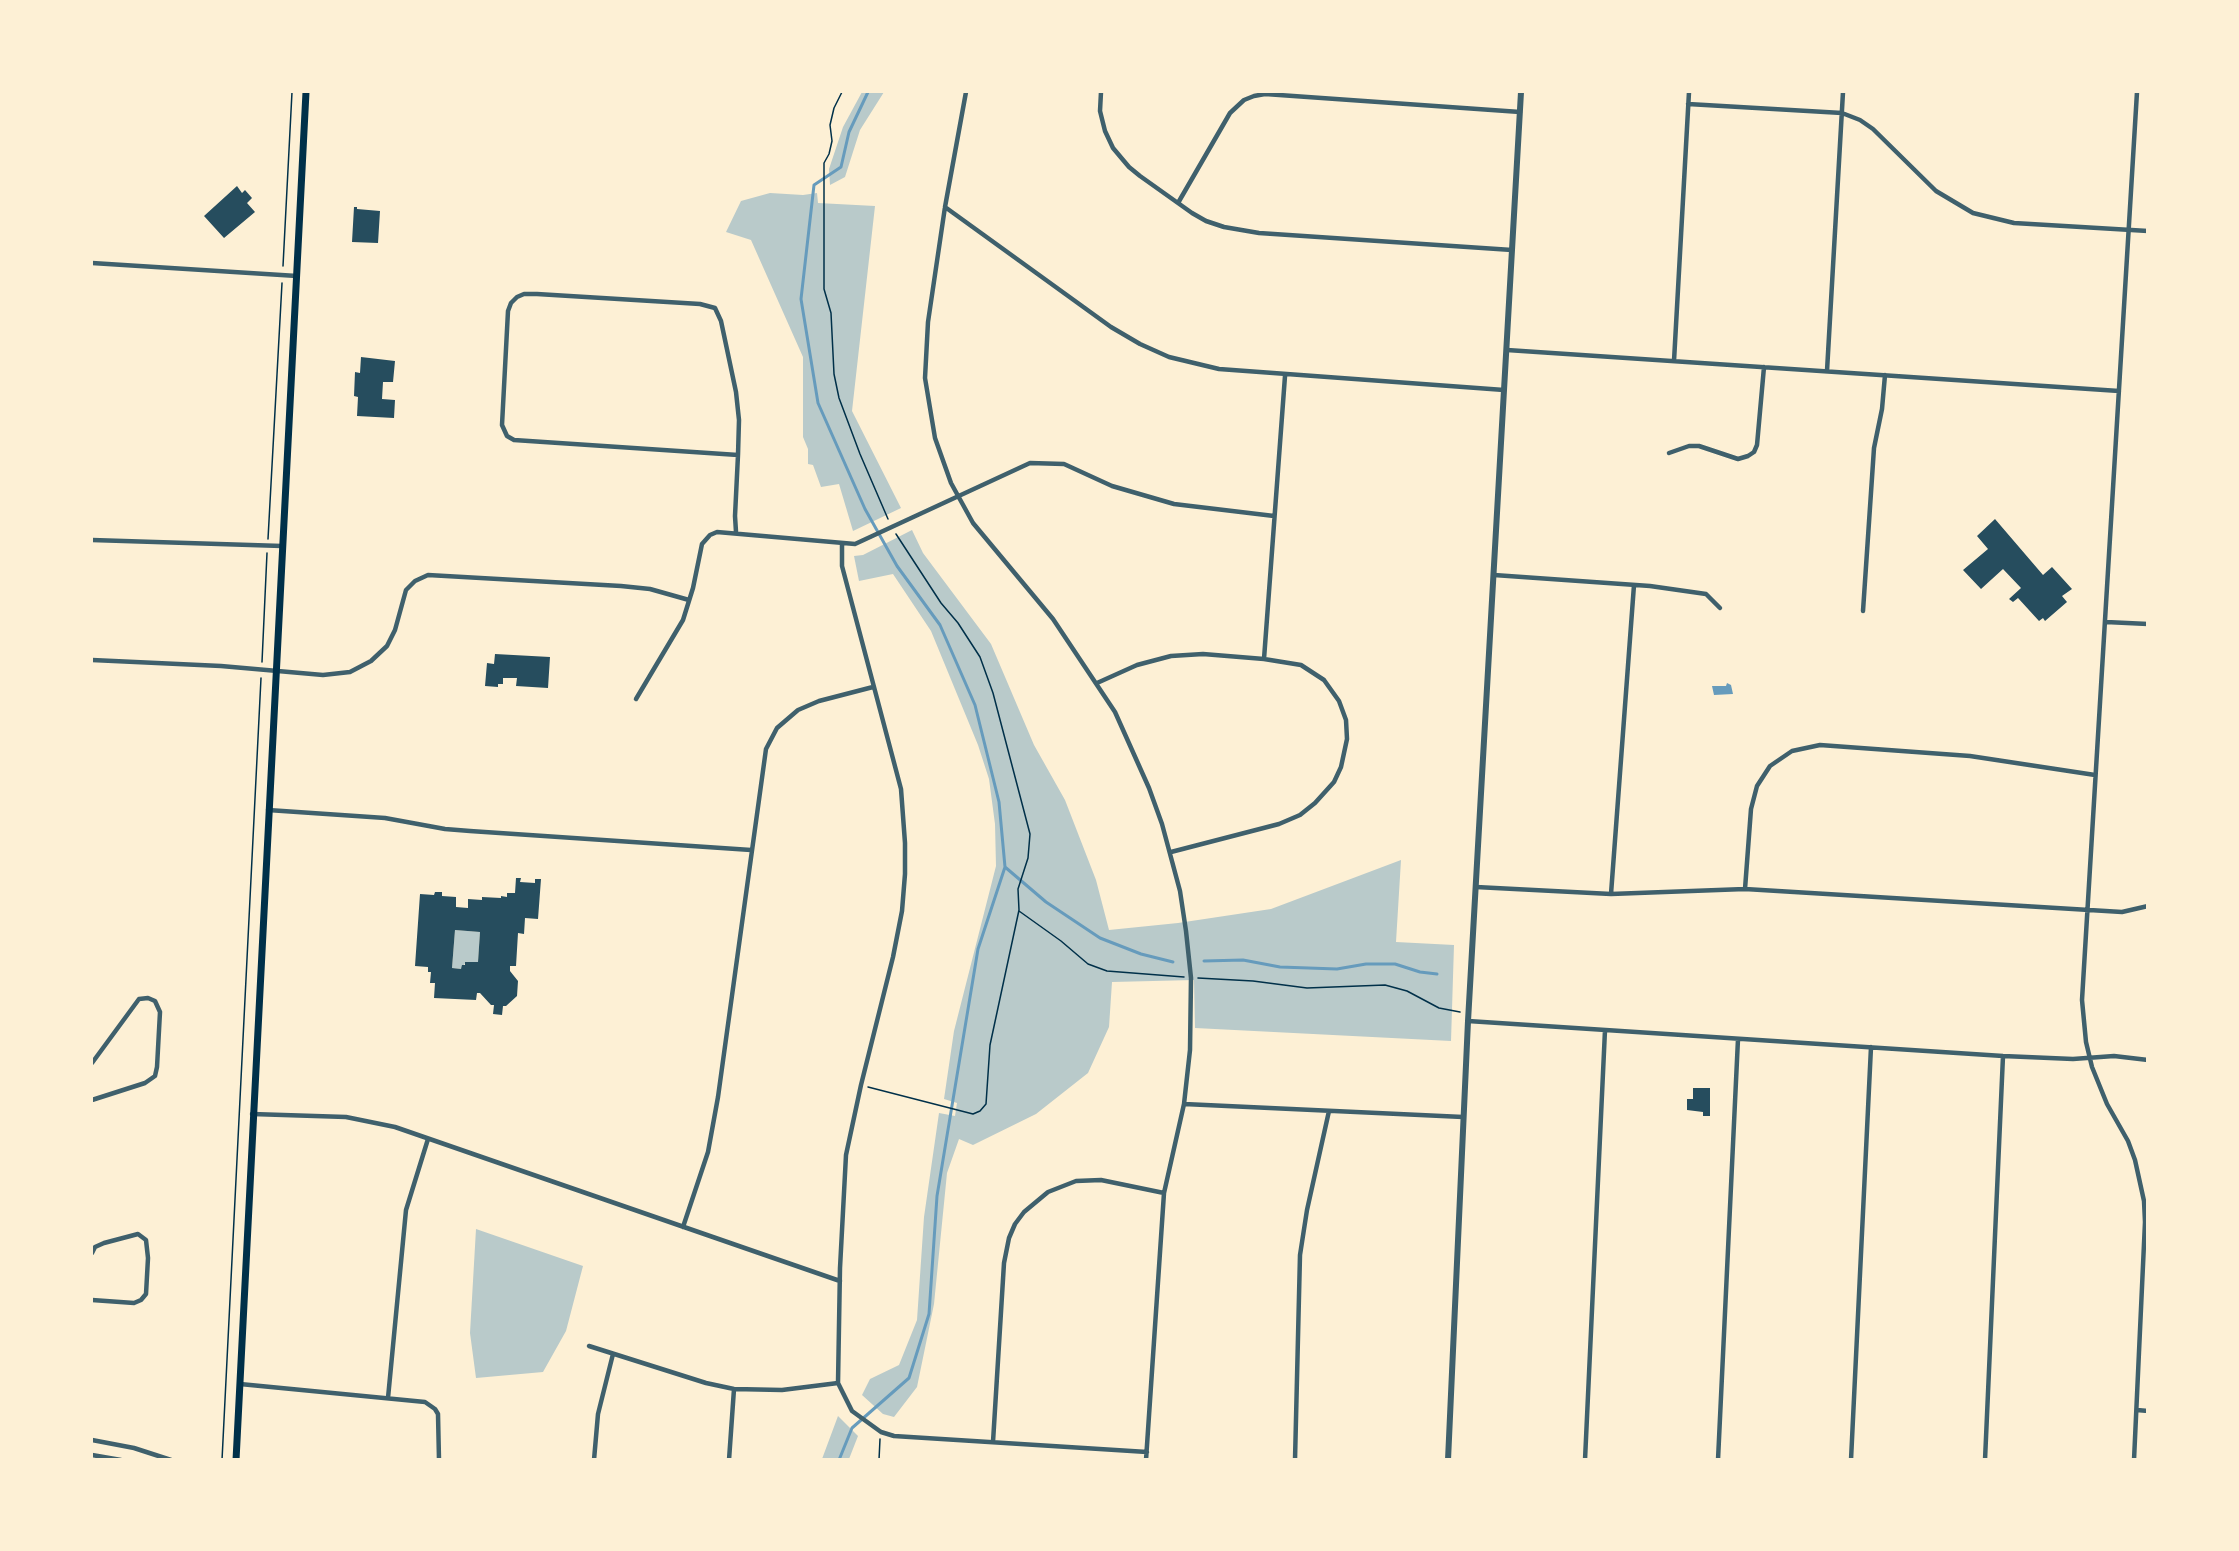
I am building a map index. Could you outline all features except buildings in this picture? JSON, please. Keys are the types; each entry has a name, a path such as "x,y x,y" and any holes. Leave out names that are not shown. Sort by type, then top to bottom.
{"main road":[{"path":"236,1460 306,92"}],"street":[{"path":"966,92 945,207 928,322 925,378 935,438 941,460 957,496 981,534 1053,619 1097,682 1128,740 1149,788 1171,852 1186,931 1191,978 1190,1050 1184,1104 1164,1192 1146,1460"},
{"path":"1101,92 1100,111 1105,131 1113,148 1129,168 1206,221 1247,232 1512,250"},
{"path":"1448,1460 1468,1021 1521,92"},
{"path":"1674,361 1689,92"},
{"path":"1827,371 1843,92"},
{"path":"2134,1460 2145,1222 2144,1201 2128,1140 2107,1104 2089,1058 2082,1000 2137,92"},
{"path":"1178,202 1222,124 1236,106 1254,96 1264,94 1520,112"},
{"path":"1689,104 1842,113 1860,120 1873,129 1930,186 1973,213 2014,223 2148,231"},
{"path":"945,207 1111,327 1169,357 1219,369 1285,376 1504,390"},
{"path":"92,263 297,276"},
{"path":"736,532 738,455 736,392 721,321 715,308 700,304 531,294 516,297 511,303 508,311 502,425 507,436 514,440 738,455"},
{"path":"1507,350 2120,391"},
{"path":"1669,453 1689,446 1699,446 1738,459 1754,452 1757,445 1764,367"},
{"path":"1863,611 1874,448 1882,409 1885,375"},
{"path":"1264,659 1285,376"},
{"path":"636,699 683,620 695,581 702,544 710,534 736,532 855,544 1019,466 1030,463 1056,462 1071,466 1112,486 1174,504 1274,516"},
{"path":"92,540 282,546"},
{"path":"842,544 842,566 901,789 905,874 902,911 893,957 861,1084 846,1155 838,1383 852,1411 881,1432 894,1436 1146,1452"},
{"path":"92,660 334,675 350,672 366,665 381,653 392,638 406,590 415,581 428,575 621,586 650,589 689,600"},
{"path":"1494,575 1634,585 1706,594 1720,608"},
{"path":"1611,894 1634,585"},
{"path":"2106,622 2148,624"},
{"path":"1097,682 1127,668 1171,656 1203,654 1264,659 1300,665 1330,686 1340,701 1346,720 1347,739 1341,767 1326,791 1300,815 1280,824 1171,852"},
{"path":"683,1227 708,1152 718,1097 763,763 768,743 777,728 788,717 809,705 873,687"},
{"path":"1745,889 1751,809 1757,786 1770,766 1782,756 1806,746 1820,745 1970,756 2096,775"},
{"path":"268,810 385,818 453,830 751,850"},
{"path":"1476,887 1611,894 1745,889 2130,912 2148,906"},
{"path":"92,1063 139,999 148,998 155,1001 160,1012 157,1067 154,1076 145,1083 92,1100"},
{"path":"1468,1021 2003,1056 2073,1059 2114,1056 2148,1060"},
{"path":"1585,1460 1605,1030"},
{"path":"1718,1460 1738,1039"},
{"path":"1851,1460 1871,1047"},
{"path":"1985,1460 2003,1056"},
{"path":"1184,1104 1463,1117"},
{"path":"1294,1460 1300,1255 1307,1210 1329,1110"},
{"path":"252,1114 365,1120 396,1127 840,1281"},
{"path":"388,1398 406,1210 428,1139"},
{"path":"993,1442 1004,1263 1009,1238 1015,1224 1041,1196 1062,1185 1077,1181 1101,1180 1164,1192"},
{"path":"92,1253 95,1247 104,1243 138,1234 146,1240 148,1258 146,1294 141,1300 135,1303 92,1300"},
{"path":"589,1346 706,1383 734,1389 782,1390 838,1383"},
{"path":"594,1460 598,1414 613,1354"},
{"path":"240,1384 425,1402 435,1409 439,1420 439,1460"},
{"path":"729,1460 734,1389"},
{"path":"2137,1410 2148,1411"},
{"path":"92,1440 134,1448 171,1460"},
{"path":"92,1455 121,1460"}],"path":[{"path":"222,1460 292,92"},
{"path":"842,92 832,116 830,125 832,141 823,173 824,289 831,313 834,374 839,398 892,528 937,598 981,657 993,693 1030,834 1028,858 1018,886 1018,910 990,1045 986,1104 980,1111 973,1114 861,1084"},
{"path":"1018,910 1088,964 1107,970 1253,981 1307,988 1385,985 1407,991 1438,1008 1460,1012"},
{"path":"879,1460 881,1432"}],"shaded area":[{"path":"862,92 884,92 860,130 845,177 830,185 829,169 843,127"},
{"path":"770,193 803,195 817,193 818,203 875,206 852,411 901,508 853,531 839,484 821,487 813,465 808,464 808,449 803,437 803,357 751,240 726,232 741,201"},
{"path":"912,530 923,553 991,644 1034,745 1065,800 1096,880 1109,930 1178,923 1271,909 1401,860 1396,942 1454,945 1451,1041 1195,1028 1194,980 1112,982 1109,1027 1088,1073 1036,1114 973,1145 959,1139 947,1173 934,1304 917,1387 894,1417 883,1414 862,1395 870,1379 899,1365 917,1320 924,1217 939,1113 955,1116 957,1103 944,1099 954,1031 996,866 995,824 989,779 978,745 931,631 893,574 859,581 854,556 863,555"},
{"path":"455,930 480,932 478,962 466,962 461,969 452,968"},
{"path":"476,1229 583,1266 566,1331 543,1372 476,1378 470,1333"},
{"path":"838,1416 858,1436 849,1459 822,1459"}],"water":[{"path":"1727,683 1731,685 1733,694 1714,695 1712,686 1726,686"}],"waterway":[{"path":"839,1460 852,1428 909,1378 929,1314 937,1196 978,949 1005,867 999,802 975,705 940,625 897,566 865,509 818,403 801,299 814,185 841,167 849,132 868,92"},
{"path":"1005,867 1046,902 1100,938 1141,954 1173,962"},
{"path":"1204,961 1243,960 1280,967 1337,969 1366,964 1395,964 1420,972 1437,974"}]}
